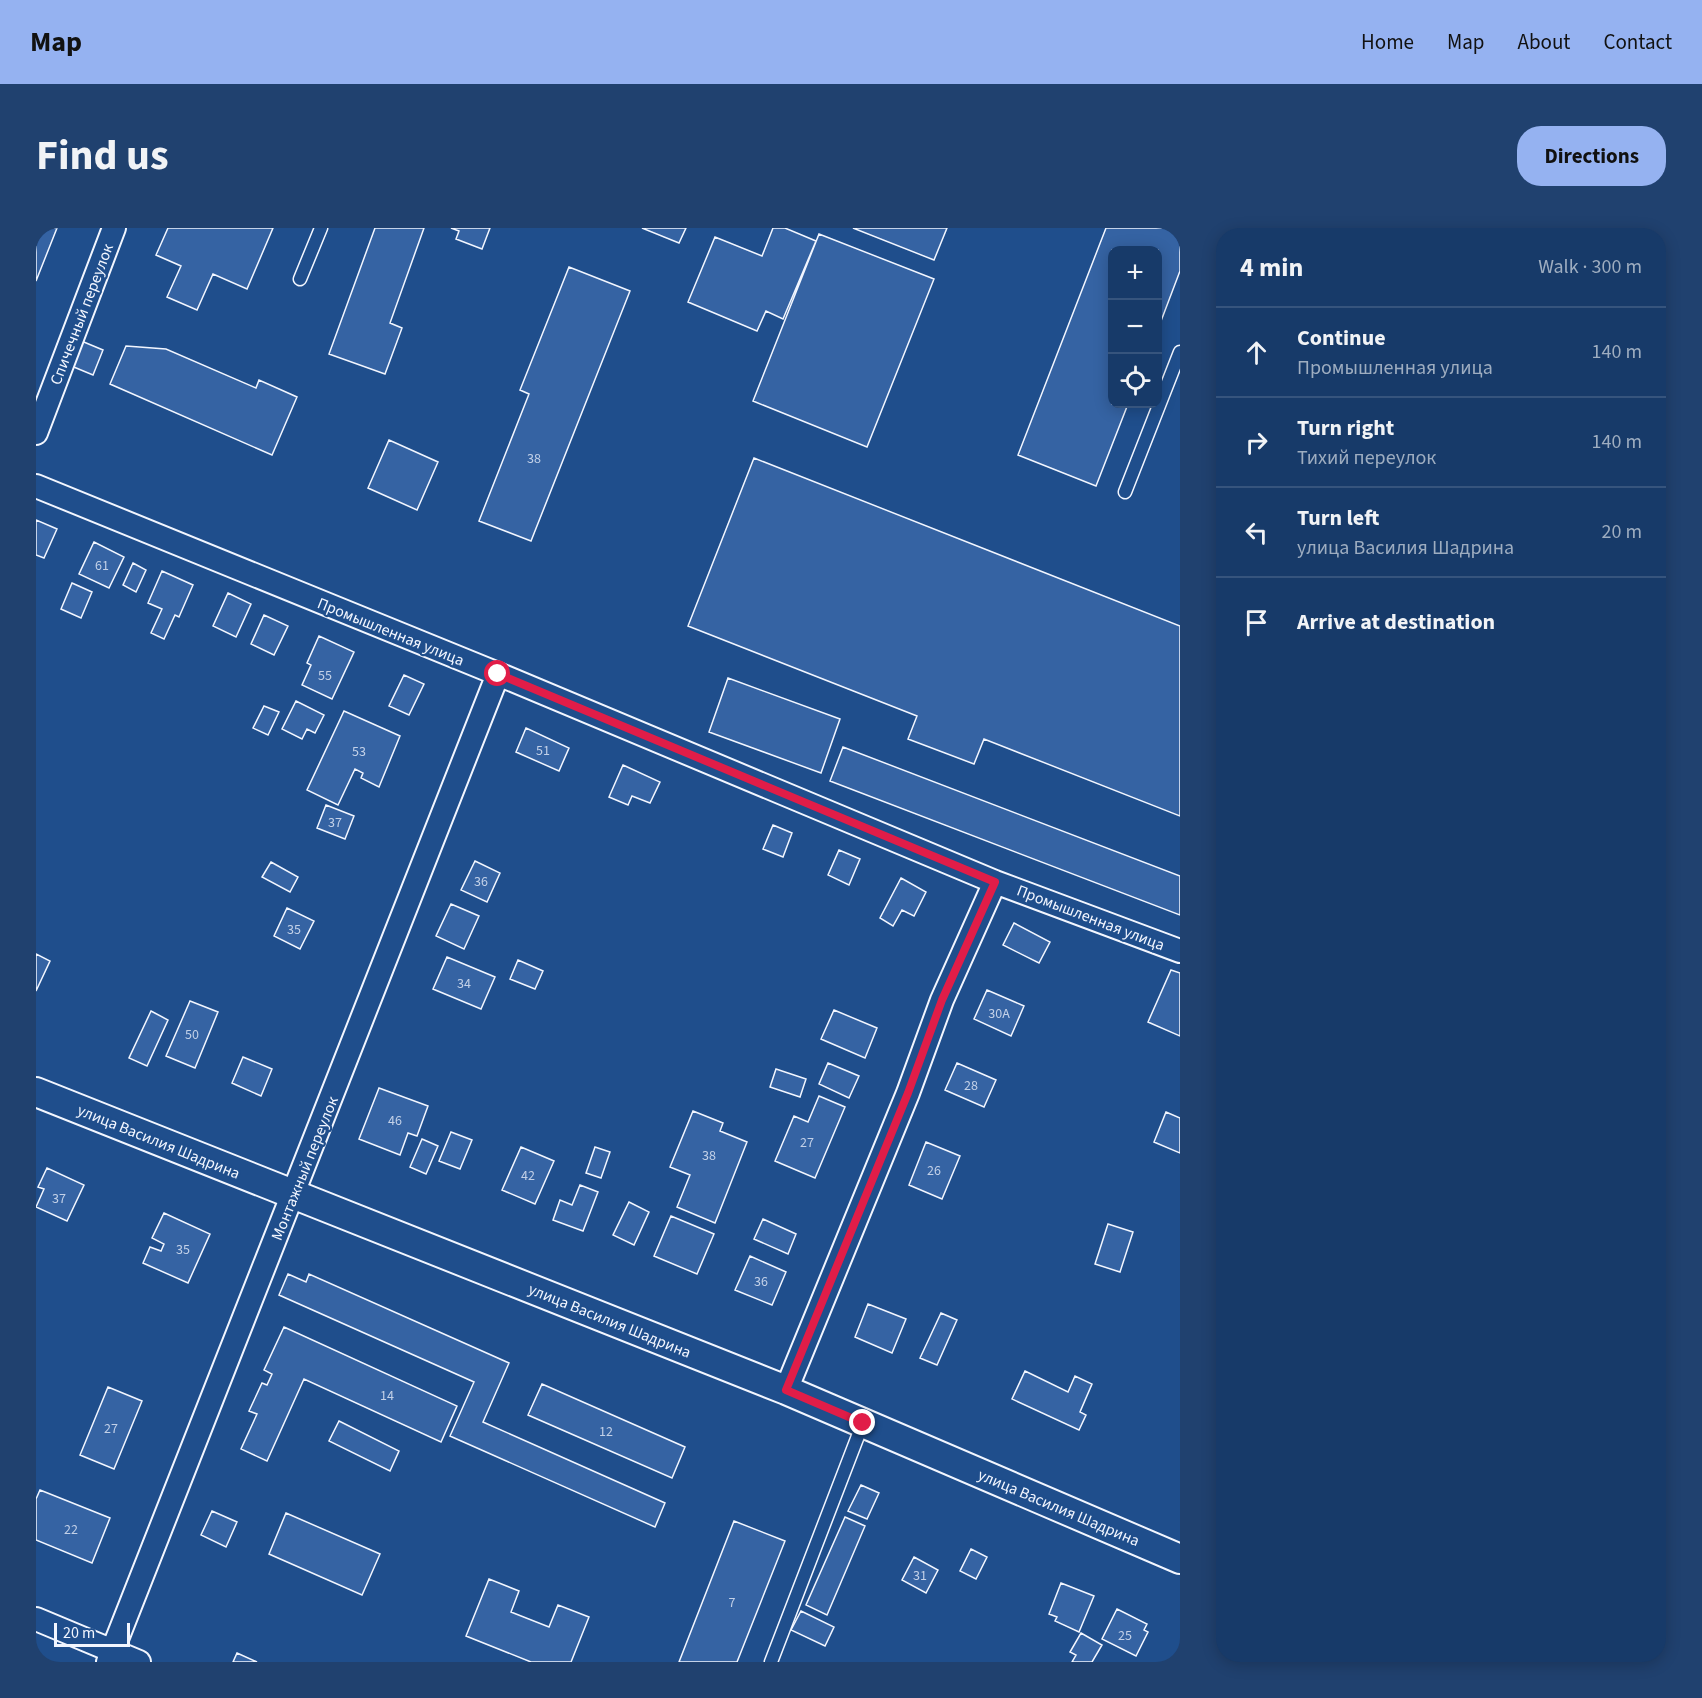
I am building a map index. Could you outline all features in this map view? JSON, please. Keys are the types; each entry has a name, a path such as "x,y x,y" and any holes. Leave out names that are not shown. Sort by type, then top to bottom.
{"street":[{"name":"Спичечный переулок","path":"36,433 114,228"},
{"name":"Промышленная улица","path":"36,486 498,674 995,882 1180,951"},
{"name":"Монтажный переулок","path":"110,1656 498,674"},
{"path":"786,1390 908,1093 942,1000 995,882"},
{"name":"улица Василия Шадрина","path":"36,1092 786,1390 1180,1559"},
{"path":"36,1619 110,1656 138,1662"}],"lane":[{"path":"300,279 321,228"},
{"path":"1125,492 1180,352"},
{"path":"771,1662 863,1423"}],"building":[{"path":"36,228 57,228 36,281"},
{"path":"168,228 273,228 247,289 213,274 197,310 167,297 181,266 156,255"},
{"path":"375,228 424,228 390,323 402,328 385,374 329,354"},
{"path":"451,228 490,228 482,249 456,239 459,231"},
{"path":"642,228 686,228 679,243"},
{"path":"773,228 785,228 816,241 783,319 766,311 757,331 688,302 715,237 762,256"},
{"path":"853,228 947,228 934,260"},
{"path":"1106,228 1180,228 1180,271 1162,318 1162,246 1108,246 1108,408 1126,408 1096,486 1018,455"},
{"path":"819,234 934,279 867,447 753,401"},
{"path":"569,267 630,291 531,541 479,521 529,394 520,390"},
{"path":"79,340 103,350 93,375 69,365"},
{"path":"126,346 166,349 256,388 259,380 297,397 272,455 110,384"},
{"path":"389,440 438,462 417,510 368,488"},
{"path":"754,458 1180,626 1180,816 984,739 974,764 908,739 917,716 688,626"},
{"path":"36,520 57,529 44,558 36,555"},
{"path":"94,542 124,557 109,588 79,574"},
{"path":"133,563 146,570 136,592 123,585"},
{"path":"162,571 193,585 179,617 175,615 164,639 151,633 162,609 148,603"},
{"path":"72,583 92,592 81,618 61,609"},
{"path":"228,593 251,604 236,637 213,626"},
{"path":"264,615 288,626 274,655 251,644"},
{"path":"319,636 354,652 332,699 302,685 311,665 307,663"},
{"path":"404,675 424,684 409,715 389,706"},
{"path":"728,678 840,719 821,773 709,732"},
{"path":"296,701 324,715 315,733 307,729 302,739 282,729"},
{"path":"264,706 279,712 268,735 253,728"},
{"path":"344,711 400,736 379,787 361,778 363,773 355,769 338,805 307,790"},
{"path":"526,728 569,748 559,771 516,752"},
{"path":"843,747 1180,876 1180,915 830,781"},
{"path":"623,765 660,782 650,803 632,796 628,805 609,797"},
{"path":"326,805 354,816 345,839 317,828"},
{"path":"773,825 792,833 783,857 763,849"},
{"path":"839,850 860,859 849,885 828,875"},
{"path":"475,861 500,873 487,902 461,890"},
{"path":"271,862 298,877 290,892 262,877"},
{"path":"901,878 926,892 914,916 902,910 893,926 880,918"},
{"path":"451,904 479,916 464,949 436,936"},
{"path":"287,908 314,921 300,949 274,936"},
{"path":"1014,923 1050,942 1039,963 1003,945"},
{"path":"36,954 50,961 36,991"},
{"path":"447,957 495,977 481,1009 433,989"},
{"path":"518,960 543,971 535,989 510,979"},
{"path":"1171,970 1180,973 1180,1036 1148,1022"},
{"path":"987,990 1024,1006 1011,1036 974,1019"},
{"path":"190,1001 218,1012 195,1068 166,1056"},
{"path":"834,1010 877,1028 865,1058 821,1039"},
{"path":"151,1011 168,1020 147,1066 129,1058"},
{"path":"243,1057 272,1069 261,1096 232,1083"},
{"path":"828,1063 859,1076 849,1098 819,1084"},
{"path":"957,1063 996,1080 984,1107 945,1090"},
{"path":"776,1069 806,1079 800,1097 770,1087"},
{"path":"379,1088 428,1106 417,1136 408,1133 400,1155 359,1139"},
{"path":"819,1096 845,1107 815,1178 775,1161 794,1116 808,1122"},
{"path":"693,1111 723,1123 720,1131 747,1142 715,1223 677,1207 690,1175 670,1167"},
{"path":"1166,1112 1180,1118 1180,1153 1154,1142"},
{"path":"451,1132 472,1140 460,1169 439,1161"},
{"path":"422,1139 438,1146 426,1174 410,1167"},
{"path":"926,1142 960,1156 942,1199 909,1185"},
{"path":"521,1147 554,1161 535,1204 502,1190"},
{"path":"595,1147 610,1152 601,1178 586,1173"},
{"path":"47,1168 84,1185 67,1221 36,1207 44,1189 38,1187"},
{"path":"580,1185 598,1192 583,1231 553,1220 560,1200 572,1205"},
{"path":"629,1202 649,1212 634,1245 613,1235"},
{"path":"164,1213 210,1234 188,1283 143,1263 150,1247 161,1251 164,1244 152,1238"},
{"path":"671,1216 714,1234 697,1274 654,1256"},
{"path":"763,1219 796,1234 788,1254 754,1239"},
{"path":"1108,1224 1133,1232 1120,1272 1095,1264"},
{"path":"750,1256 786,1272 772,1305 735,1290"},
{"path":"288,1274 306,1282 309,1274 509,1363 483,1422 665,1503 655,1527 450,1436 474,1382 279,1295"},
{"path":"868,1304 906,1319 892,1353 855,1337"},
{"path":"941,1313 957,1320 937,1365 920,1358"},
{"path":"284,1327 457,1406 441,1442 304,1379 267,1461 241,1449 257,1414 249,1411 262,1383 267,1385 272,1374 264,1370"},
{"path":"1025,1371 1068,1392 1075,1376 1092,1384 1080,1412 1086,1415 1079,1430 1012,1399"},
{"path":"542,1384 685,1447 672,1478 528,1415"},
{"path":"108,1387 142,1401 114,1469 80,1455"},
{"path":"339,1421 399,1451 390,1471 329,1441"},
{"path":"861,1485 879,1493 867,1519 848,1511"},
{"path":"40,1490 110,1518 92,1563 36,1540 36,1499"},
{"path":"212,1511 237,1522 226,1547 201,1535"},
{"path":"286,1513 380,1554 362,1595 269,1554"},
{"path":"845,1517 865,1526 827,1615 806,1605"},
{"path":"734,1521 785,1541 737,1662 679,1662"},
{"path":"971,1549 987,1557 976,1579 960,1571"},
{"path":"914,1557 938,1570 926,1593 902,1580"},
{"path":"489,1579 519,1591 511,1612 549,1627 558,1605 589,1617 571,1662 531,1662 466,1636"},
{"path":"1061,1583 1094,1596 1079,1632 1055,1621 1057,1617 1049,1614"},
{"path":"1117,1609 1147,1624 1144,1630 1148,1632 1136,1656 1102,1639"},
{"path":"801,1611 834,1627 825,1646 791,1630"},
{"path":"1081,1633 1102,1645 1092,1662 1072,1662 1076,1655 1070,1652"},
{"path":"237,1653 257,1662 233,1662"}],"route":[{"path":"498,674 995,882 942,1000 908,1093 786,1390 863,1423"}]}
